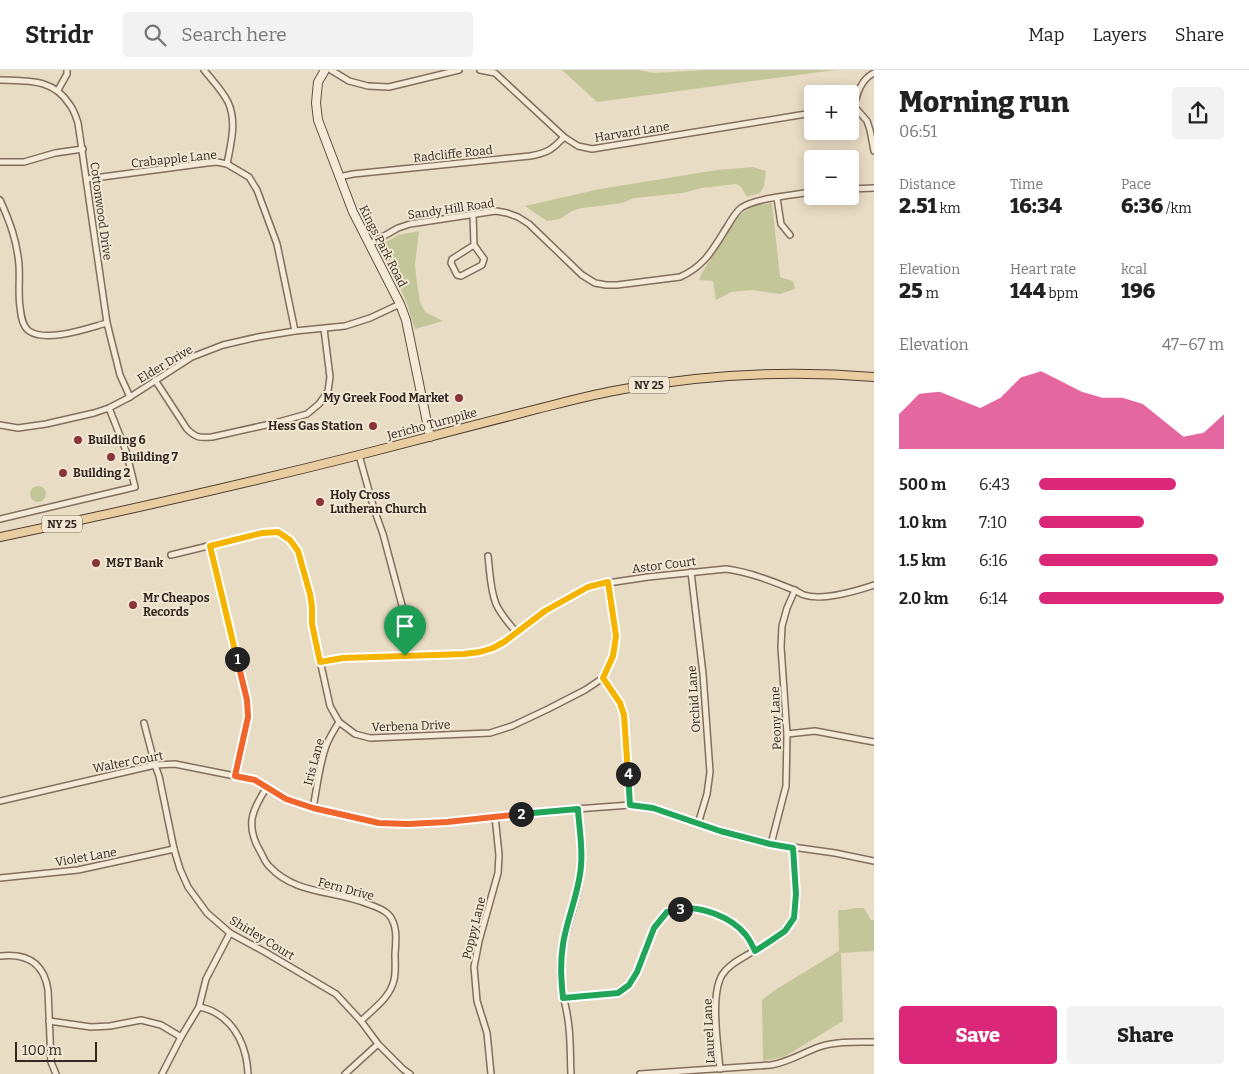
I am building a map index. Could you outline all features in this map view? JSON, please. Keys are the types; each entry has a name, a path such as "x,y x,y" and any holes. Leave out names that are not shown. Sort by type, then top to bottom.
{"main road":[{"name":"Jericho Turnpike","path":"0,537 102,516 359,455 623,389 715,376 771,373 874,377"}],"street":[{"path":"0,80 28,80 58,90 67,74 67,70"},
{"path":"204,70 228,102 232,115 233,129 227,164"},
{"name":"Kings Park Road","path":"326,70 318,82 316,103 318,120 353,212 400,304 406,320 430,436"},
{"path":"331,70 349,81 368,86 390,87 459,70"},
{"name":"Harvard Lane","path":"480,70 496,72 564,137 578,146 592,149 804,114"},
{"path":"859,89 871,74 874,73"},
{"name":"Cottonwood Drive","path":"58,90 70,105 78,123 107,323 120,374 130,397"},
{"path":"859,113 867,121 874,151"},
{"name":"Radcliffe Road","path":"339,177 530,156 544,153 556,146 564,137"},
{"path":"0,162 24,162 55,153 83,149"},
{"name":"Crabapple Lane","path":"87,180 217,162 227,164 248,177 257,190 277,244 295,331"},
{"path":"859,189 874,188"},
{"name":"Sandy Hill Road","path":"370,244 398,228 410,224 496,211 508,213 529,224 582,275 595,283 617,285 680,277 689,273 706,258 738,210 750,204 768,199 804,193"},
{"path":"778,198 781,224 790,234"},
{"path":"0,200 11,224 16,243 22,321 29,331 44,336 62,335 107,323"},
{"path":"473,215 474,245 484,259 482,265 462,276 457,275 450,263 452,259 474,245"},
{"name":"Elder Drive","path":"0,425 18,428 86,415 109,408 130,397 192,357 223,345 295,331 345,326 370,318 400,304"},
{"path":"155,380 193,436 212,436 307,414 319,404 328,391 330,377 324,328"},
{"path":"0,519 135,487 126,451 109,408"},
{"path":"359,455 404,613 405,656"},
{"path":"171,555 262,533 278,532 290,540 298,551 310,594 312,624 320,662 330,706 339,722"},
{"path":"210,546 247,700 248,717 235,776"},
{"path":"488,556 496,603 504,618 517,633"},
{"name":"Astor Court","path":"320,662 343,658 480,652 504,642 545,611 588,587 608,582 726,568 795,590 805,596 823,596 874,586"},
{"name":"Orchid Lane","path":"691,572 703,674 710,772 707,794 698,824"},
{"path":"608,582 616,636 613,656 603,678 620,703 624,715 630,805"},
{"name":"Peony Lane","path":"770,844 786,786 787,734 781,647 782,626 795,590"},
{"name":"Verbena Drive","path":"339,722 356,734 370,738 490,733 512,726 548,709 585,690 603,678"},
{"name":"Iris Lane","path":"313,808 326,746 339,722"},
{"name":"Shirley Court","path":"144,723 159,776 180,869 188,887 207,913 230,933 336,994 361,1021 378,1044 410,1074"},
{"path":"787,734 815,731 874,742"},
{"name":"Walter Court","path":"0,801 155,765 175,764 255,780 286,799 313,808 379,823 447,822 495,816 630,805 653,808 720,831 770,844 835,853 874,861"},
{"name":"Fern Drive","path":"266,787 256,805 252,820 253,834 257,846 268,866 286,881 309,889 362,901 377,907 388,914 395,927 394,980 388,995 361,1021"},
{"path":"571,1074 569,1021 563,998 560,973 563,943 578,892 582,866 578,809"},
{"name":"Poppy Lane","path":"491,1074 487,1033 477,1001 474,967 478,941 498,873 499,855 495,816"},
{"name":"Laurel Lane","path":"720,1070 716,1016 717,992 722,976 733,963 785,931 794,918 796,894 793,848"},
{"name":"Violet Lane","path":"0,878 78,870 174,849"},
{"path":"563,998 618,993 629,985 637,972 654,928 667,912 686,908 708,911 730,920 745,934 755,951"},
{"path":"162,1074 199,1007 206,979 230,933"},
{"path":"0,956 18,955 26,958 36,964 46,980 51,1062 56,1074"},
{"path":"199,1007 213,1011 228,1022 242,1040 248,1061 248,1074"},
{"path":"49,1022 91,1027 110,1026 141,1020 162,1025 181,1037"},
{"path":"640,1074 720,1070 770,1065 784,1063 821,1046 845,1042 874,1042"},
{"path":"345,1074 378,1044"}],"green space":[{"path":"562,70 638,70 654,73 706,70 835,70 597,102"},
{"path":"753,167 766,171 764,186 760,193 747,197 741,187 736,184 701,188 683,193 634,198 622,203 582,208 572,211 560,219 547,221 525,206 600,189 717,170"},
{"path":"772,203 780,277 793,281 795,289 780,294 752,290 731,292 716,300 713,281 699,280 702,273 735,219 752,206"},
{"path":"419,231 415,264 420,302 425,312 443,321 415,329 406,301 381,245 398,235"},
{"path":"38,486 44,488 46,494 44,500 38,502 32,500 30,494 32,488"},
{"path":"864,908 871,920 874,920 874,951 841,953 843,1021 784,1057 763,1061 762,1000 839,951 838,910"}],"place":[{"name":"My Greek Food Market","path":"459,398"},
{"name":"Hess Gas Station","path":"373,426"},
{"name":"Building 6","path":"78,440"},
{"name":"Building 7","path":"111,457"},
{"name":"Building 2","path":"63,473"},
{"name":"Holy Cross Lutheran Church","path":"320,502"},
{"name":"M&T Bank","path":"96,563"},
{"name":"Mr Cheapos Records","path":"133,605"}],"route":[{"path":"278,532 290,540 298,551 310,594 312,624 320,662 343,658 405,656 464,654 493,648 545,611 588,587 608,582 616,636 613,656 603,678 620,703 624,715 630,805 653,808 720,831 793,848 796,894 794,918 785,931 755,951 745,934 730,920 708,911 686,908 667,912 654,928 637,972 629,985 618,993 563,998 560,973 563,943 578,892 582,866 578,809 447,822 379,823 313,808 286,799 255,780 235,776 248,717 247,700 210,546 262,533 278,532"}]}
